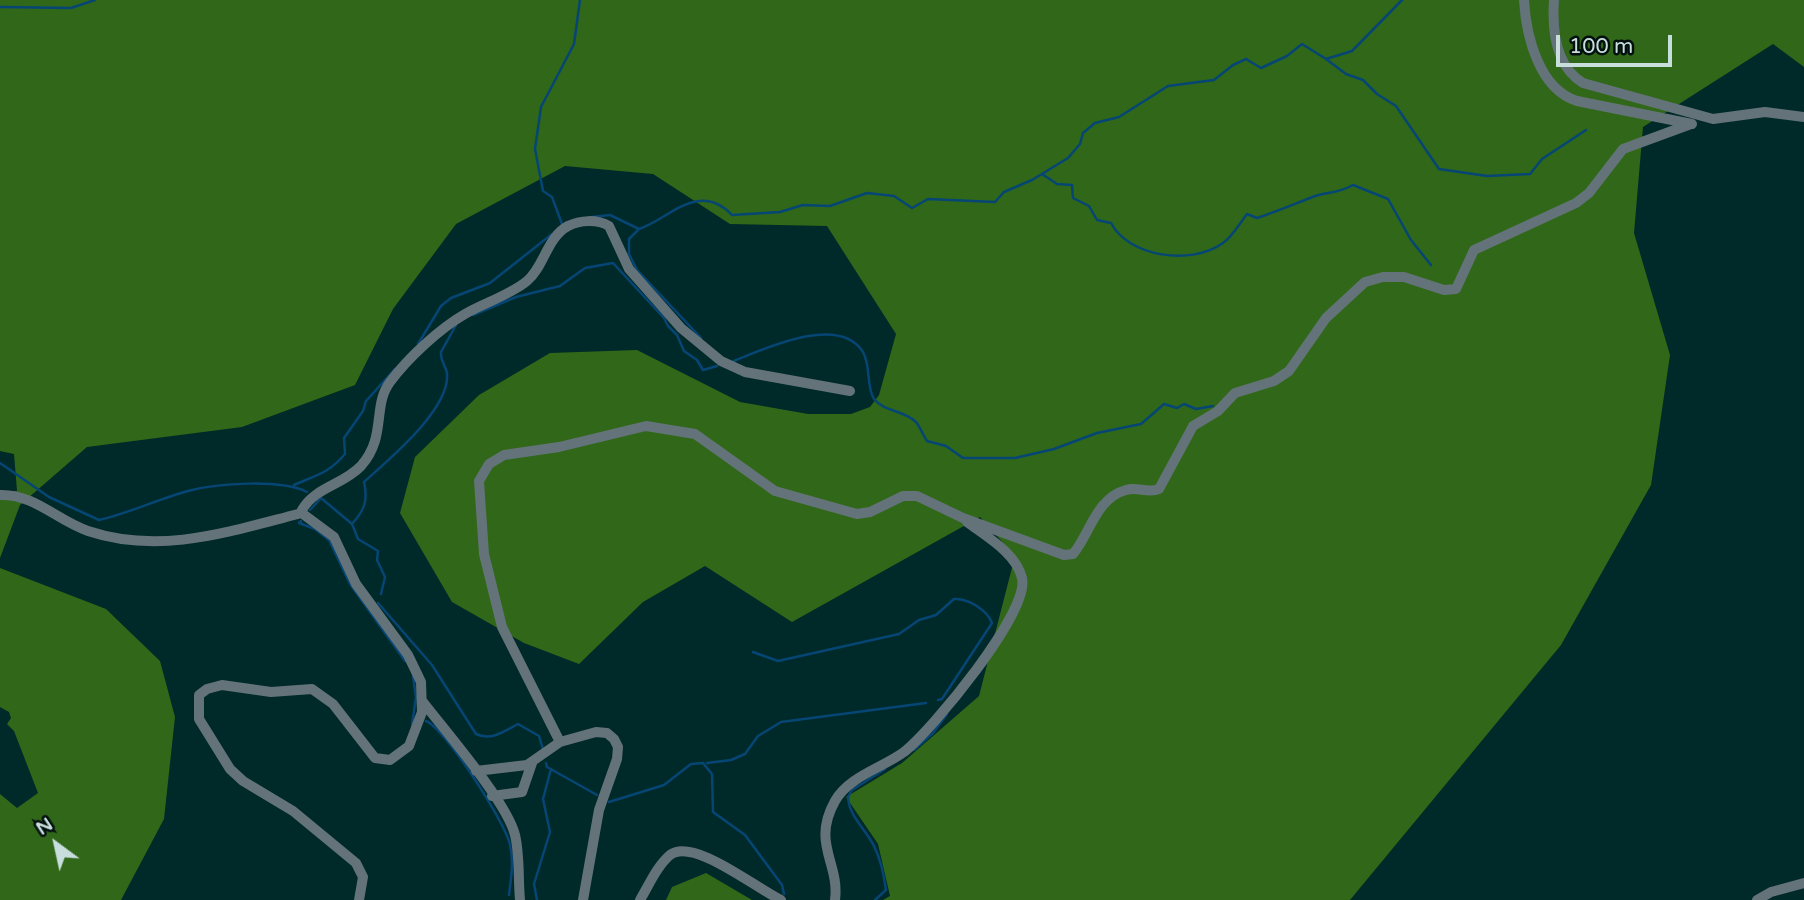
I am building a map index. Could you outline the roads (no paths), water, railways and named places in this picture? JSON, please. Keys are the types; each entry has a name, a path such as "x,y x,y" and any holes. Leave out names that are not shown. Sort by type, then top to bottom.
{"street":[{"path":"1524,0 1526,23 1537,57 1549,81 1560,94 1577,101 1691,124"},
{"path":"1554,0 1553,24 1558,49 1567,68 1578,80 1713,119"},
{"path":"560,742 507,640 487,569 479,481 484,469 499,457 559,447 628,428 671,428 702,438 775,491 788,497 857,513 870,512 903,496 917,496 963,518 1064,555 1073,554 1090,523 1110,499 1129,489 1152,492 1159,489 1193,426 1219,411 1235,393 1274,381 1289,371 1326,318 1365,282 1382,277 1404,277 1447,290 1456,289 1474,250 1582,199 1623,149 1691,124 1713,119 1788,111 1804,117"},
{"path":"0,495 23,496 67,522 91,532 152,540 185,541 216,537 301,513 311,497 355,472 373,450 379,432 384,395 392,379 459,317 525,283 561,231 577,223 597,222 609,226 629,269 681,328 721,361 750,374 850,391"},
{"path":"301,513 325,527 336,541 356,584 415,666 421,682 423,702 409,746 401,755 383,760 371,755 333,704 315,690 271,692 222,685 202,692 197,700 197,713 205,732 234,773 293,811 356,863 363,877 359,900"},
{"path":"835,900 836,888 824,842 834,802 846,788 916,741 989,651 1008,625 1021,598 1022,576 1012,559 963,518"},
{"path":"423,702 476,771 514,832 520,900"},
{"path":"476,771 532,764 560,742 600,731 611,734 618,747 617,760 599,810 583,900"},
{"path":"492,796 522,792 532,764"},
{"path":"640,900 667,859 676,852 687,850 709,858 781,900"},
{"path":"1757,900 1771,892 1804,883"}],"waterway":[{"path":"0,7 71,8 95,0"},
{"path":"562,224 552,197 543,191 535,149 541,107 574,44 580,0"},
{"path":"592,217 610,215 639,229 696,201 720,205 732,215 780,212 803,205 830,206 867,193 894,196 912,208 928,199 995,202 1004,192 1032,180 1068,158 1080,144 1083,133 1095,123 1119,117 1168,86 1214,80 1233,65 1246,59 1261,68 1287,56 1302,44 1326,59 1352,51 1402,0"},
{"path":"1326,59 1346,74 1363,80 1377,94 1396,106 1439,169 1487,176 1530,174 1542,159 1586,130"},
{"path":"1042,174 1057,184 1072,185 1073,198 1089,206 1097,220 1111,223 1120,235 1132,244 1146,250 1178,256 1210,250 1223,243 1247,214 1257,218 1353,185 1388,199 1411,240 1431,265"},
{"path":"638,230 629,239 629,254 637,270 701,338"},
{"path":"418,344 441,306 451,298 490,283 552,234"},
{"path":"473,315 516,297 560,286 585,268 613,263 664,318 677,335 684,351 697,360 703,370 717,366"},
{"path":"352,524 364,504 364,482 416,433 439,402 446,387 447,373 441,352 456,325"},
{"path":"734,361 802,337 837,336 852,341 863,352 874,399 883,406 911,418 927,441 946,446 963,458 1015,458 1054,449 1097,433 1141,424 1164,404 1177,408 1184,404 1196,409 1213,406"},
{"path":"294,485 327,470 339,461 345,454 344,438 363,411 366,401 395,369"},
{"path":"0,463 49,497 99,520 200,488 266,484 307,492"},
{"path":"310,510 321,498 352,524 358,539 378,551 377,560 385,577 381,594"},
{"path":"301,521 299,523 315,529 329,540 350,584 405,661"},
{"path":"753,652 778,661 899,634 919,620 936,615 954,599 965,600 981,609 992,623 942,699 938,700"},
{"path":"378,603 432,665 476,734 492,736 518,724 539,736 543,749"},
{"path":"412,725 416,697 413,676"},
{"path":"707,763 731,760 745,754 758,736 781,722 926,703"},
{"path":"914,750 933,733 947,714"},
{"path":"426,721 435,727 459,757 498,817 512,857 509,895"},
{"path":"546,763 547,767 597,795"},
{"path":"609,802 664,785 691,764 703,763 712,774 713,812 745,835 782,885 784,894"},
{"path":"537,900 534,884 550,832 543,799 551,769"},
{"path":"875,900 886,890 882,868 871,840 851,811 848,797 852,790 885,769"}]}
